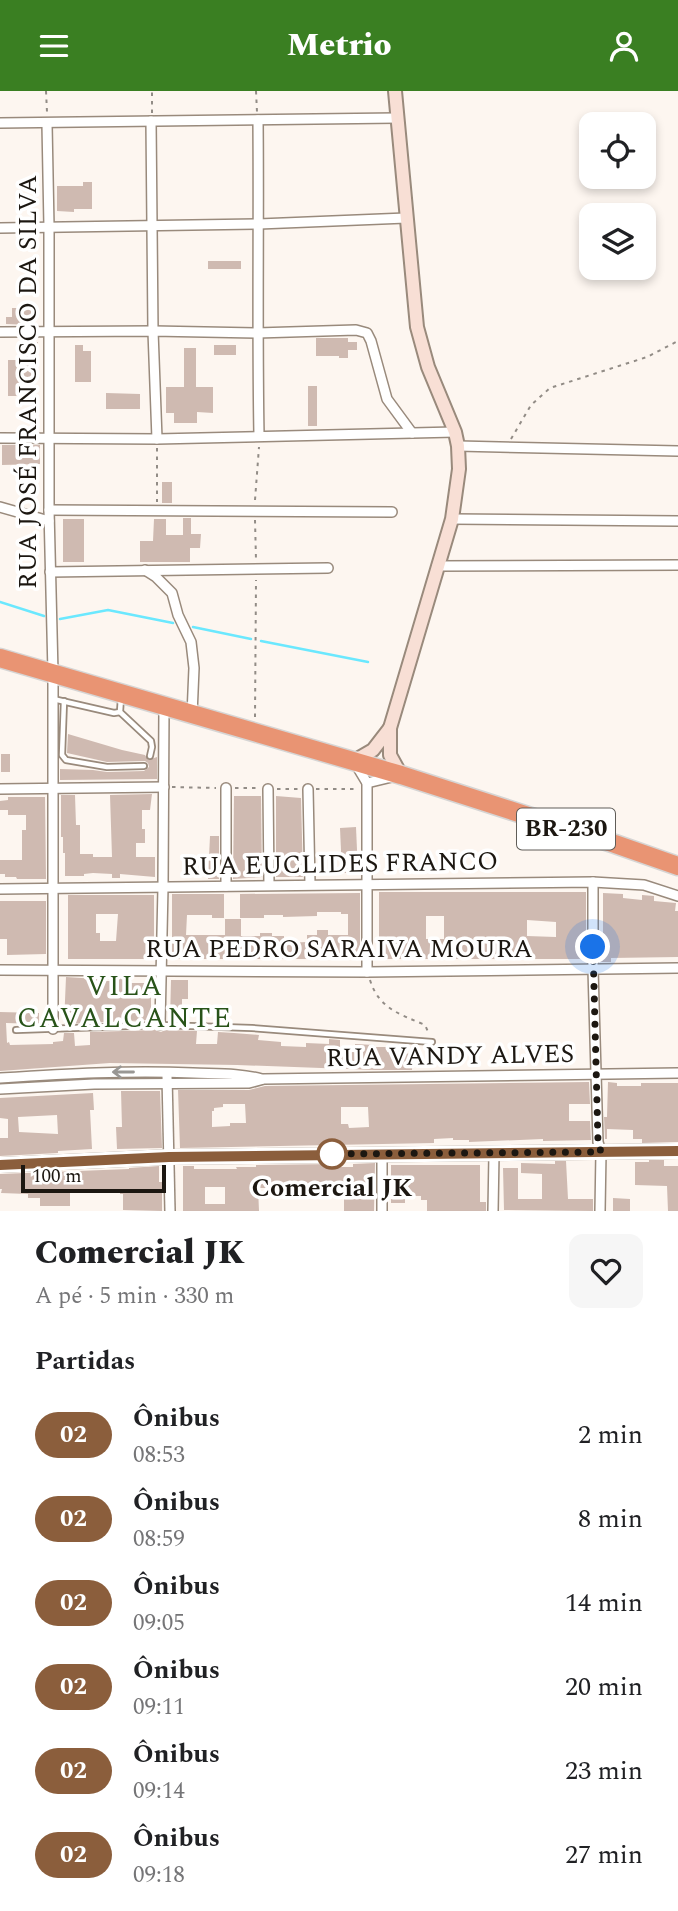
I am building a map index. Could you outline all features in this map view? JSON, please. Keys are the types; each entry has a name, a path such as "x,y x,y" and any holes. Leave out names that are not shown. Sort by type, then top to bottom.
{"highway":[{"name":"BR-230","path":"0,658 53,673 121,703 164,707 354,761 678,866"}],"main road":[{"path":"381,755 452,519 459,469 454,432 428,367 417,327 394,91"},
{"path":"354,761 381,755"},
{"path":"381,755 401,775"},
{"path":"0,1165 169,1157 678,1151"}],"street":[{"path":"0,123 397,118"},
{"path":"258,120 257,333 260,435"},
{"path":"151,121 157,439"},
{"name":"RUA JOSÉ FRANCISCO DA SILVA","path":"47,124 49,521 53,673 53,1029"},
{"path":"0,228 259,224 406,218"},
{"path":"0,332 257,333 356,330 367,334 374,349 387,399 412,433"},
{"path":"0,439 157,439 454,432"},
{"path":"458,446 678,451"},
{"path":"0,507 49,521"},
{"path":"49,510 392,512"},
{"path":"452,519 678,521"},
{"path":"438,566 678,565"},
{"path":"50,572 328,568"},
{"path":"145,570 172,593 178,615 191,642 194,668 192,715"},
{"path":"160,1025 164,707"},
{"path":"354,761 367,783 367,972"},
{"path":"367,783 401,775"},
{"path":"0,789 164,787"},
{"path":"226,788 226,886"},
{"path":"268,789 269,885"},
{"path":"308,789 310,884"},
{"path":"593,882 598,1142 601,1152 600,1211"},
{"name":"RUA EUCLIDES FRANCO","path":"0,889 593,882 643,885 678,896"},
{"name":"RUA PEDRO SARAIVA MOURA","path":"0,970 367,972 678,968"},
{"path":"94,1072 94,1084"},
{"name":"RUA VANDY ALVES","path":"0,1079 94,1072 247,1075 264,1079 678,1073"},
{"path":"167,1072 170,1211"},
{"name":"RUA VANDY ALVES","path":"0,1089 167,1082 249,1083 264,1079"},
{"path":"382,1153 382,1211"},
{"path":"493,1211 494,1154"}],"lane":[{"path":"52,699 114,713 121,703 151,741 150,756"},
{"path":"64,701 62,755 66,760 107,767 144,766"},
{"path":"16,1030 160,1025 252,1028 432,1042"}],"path":[{"path":"46,91 47,124"},
{"path":"151,121 152,91"},
{"path":"256,91 258,120"},
{"path":"506,448 531,405 550,387 647,357 678,341"},
{"path":"157,439 157,510"},
{"path":"255,733 256,569"},
{"path":"367,972 373,991 381,1002 393,1011 425,1025 432,1042 433,1077"}],"green space":[{"path":"91,1075 91,1081 0,1087 0,1081"}],"building":[{"path":"83,182 92,182 92,209 57,211 57,186 83,186"},
{"path":"208,261 241,261 241,269 208,269"},
{"path":"12,308 31,308 31,325 6,324 6,317 12,317"},
{"path":"316,338 348,338 348,342 357,342 357,350 348,350 348,358 316,356"},
{"path":"20,342 38,342 38,378 30,378 30,396 8,396 8,360 20,360"},
{"path":"75,345 83,345 83,351 91,351 91,382 75,382"},
{"path":"214,345 236,345 236,355 214,355"},
{"path":"184,348 196,348 196,387 213,387 213,413 197,412 197,423 174,423 174,413 166,413 166,387 184,387"},
{"path":"308,386 317,386 317,426 308,426"},
{"path":"106,393 140,394 140,409 106,409"},
{"path":"2,445 40,445 40,464 2,465"},
{"path":"162,482 172,482 172,503 162,503"},
{"path":"183,518 191,518 191,534 201,534 200,548 190,548 190,562 140,562 140,541 153,541 154,519 166,519 166,535 183,535"},
{"path":"63,519 84,519 84,562 63,562"},
{"path":"68,734 145,755 148,760 157,757 157,779 60,780 60,769 107,772 144,771 149,767 145,761 107,762 67,753"},
{"path":"1,754 10,754 10,772 1,772"},
{"path":"152,794 150,810 142,810 145,843 136,843 136,857 155,857 155,877 120,874 120,878 112,878 112,874 93,873 65,876 61,795 75,795 76,825 80,825 80,854 112,857 110,795"},
{"path":"234,796 261,796 262,877 233,879"},
{"path":"276,796 301,798 303,877 276,877"},
{"path":"8,797 45,797 46,879 17,879 0,874 0,860 22,860 22,830 26,830 26,815 8,815 8,810 0,810 0,801 8,800"},
{"path":"356,827 358,873 342,873 340,828"},
{"path":"210,836 219,836 219,879 208,879"},
{"path":"379,892 586,892 586,959 379,959","holes":["426,916 444,916 444,939 426,939","527,920 556,922 556,937 527,936"]},
{"path":"360,893 360,959 172,959 172,894 224,894 224,918 187,915 186,935 225,935 225,919 241,919 241,936 272,933 272,936 284,936 284,943 307,942 307,935 317,935 317,930 328,930 328,935 348,935 348,914 317,912 317,916 264,915 264,918 240,918 240,894"},
{"path":"603,893 623,894 623,898 642,900 642,895 654,896 654,901 676,903 678,957 611,958 611,962 600,962 600,947 603,947"},
{"path":"68,895 154,895 154,959 68,959","holes":["96,914 118,914 116,941 100,941 100,933 96,933"]},
{"path":"0,901 46,901 46,954 7,955 7,939 0,939"},
{"path":"66,977 97,981 132,979 131,983 151,983 151,1020 64,1024"},
{"path":"171,980 188,980 188,999 182,999 182,1015 187,1015 187,1021 170,1020"},
{"path":"0,1012 39,1013 39,1024 6,1023 7,1043 10,1045 53,1044 63,1041 64,1033 74,1033 75,1046 90,1045 90,1032 155,1030 197,1031 196,1044 217,1044 218,1032 259,1035 258,1040 281,1042 281,1046 329,1044 329,1039 340,1040 340,1048 355,1048 355,1044 388,1047 387,1052 413,1054 412,1070 110,1063 0,1071"},
{"path":"589,1082 590,1104 569,1104 569,1121 590,1121 591,1140 469,1142 453,1138 434,1139 434,1143 180,1148 178,1090 249,1090 265,1086","holes":["223,1104 245,1104 246,1123 212,1127 212,1111 214,1108 223,1107","341,1107 368,1107 369,1127 349,1128 348,1124 341,1124"]},
{"path":"608,1082 617,1083 617,1086 678,1083 678,1142 642,1143 642,1139 633,1139 633,1130 607,1129 605,1139 604,1117 607,1117"},
{"path":"121,1091 160,1091 162,1148 117,1149 116,1127 122,1127"},
{"path":"93,1093 94,1110 90,1110 92,1149 0,1156 0,1138 8,1138 8,1119 0,1118 0,1098","holes":["57,1115 58,1134 19,1132 18,1117"]},
{"path":"664,1160 664,1166 678,1166 678,1211 668,1211 667,1186 635,1185 635,1162"},
{"path":"555,1161 566,1161 568,1199 593,1199 593,1211 504,1210 503,1168 518,1168 518,1199 542,1199 542,1174 521,1173 521,1163 555,1164"},
{"path":"375,1163 374,1211 344,1211 344,1189 306,1192 306,1199 297,1199 297,1185 267,1185 267,1188 258,1188 259,1211 183,1211 183,1166 194,1166 194,1169 237,1169 236,1167 256,1165 335,1164 335,1167 353,1167 353,1164","holes":["205,1187 225,1187 225,1204 205,1204"]},
{"path":"391,1165 480,1165 480,1202 486,1202 486,1211 427,1211 427,1200 421,1200 421,1196 405,1196 405,1203 391,1203"},
{"path":"159,1166 162,1211 123,1210 123,1194 120,1194 120,1191 70,1190 70,1206 40,1206 40,1198 28,1198 28,1194 1,1193 0,1189 0,1174"},
{"path":"613,1198 630,1199 630,1211 613,1211"}],"waterway":[{"path":"0,602 44,616"},
{"path":"60,619 108,610 173,623"},
{"path":"193,627 251,639"},
{"path":"261,641 368,662"}],"bus line":[{"name":"02","path":"0,1165 169,1157 678,1151"}],"place":[{"name":"Comercial JK","path":"332,1154"}],"district":[{"name":"VILA CAVALCANTE","path":"125,1002"}],"route":[{"path":"332,1154 329,1154 601,1152 598,1142 593,947"}]}
